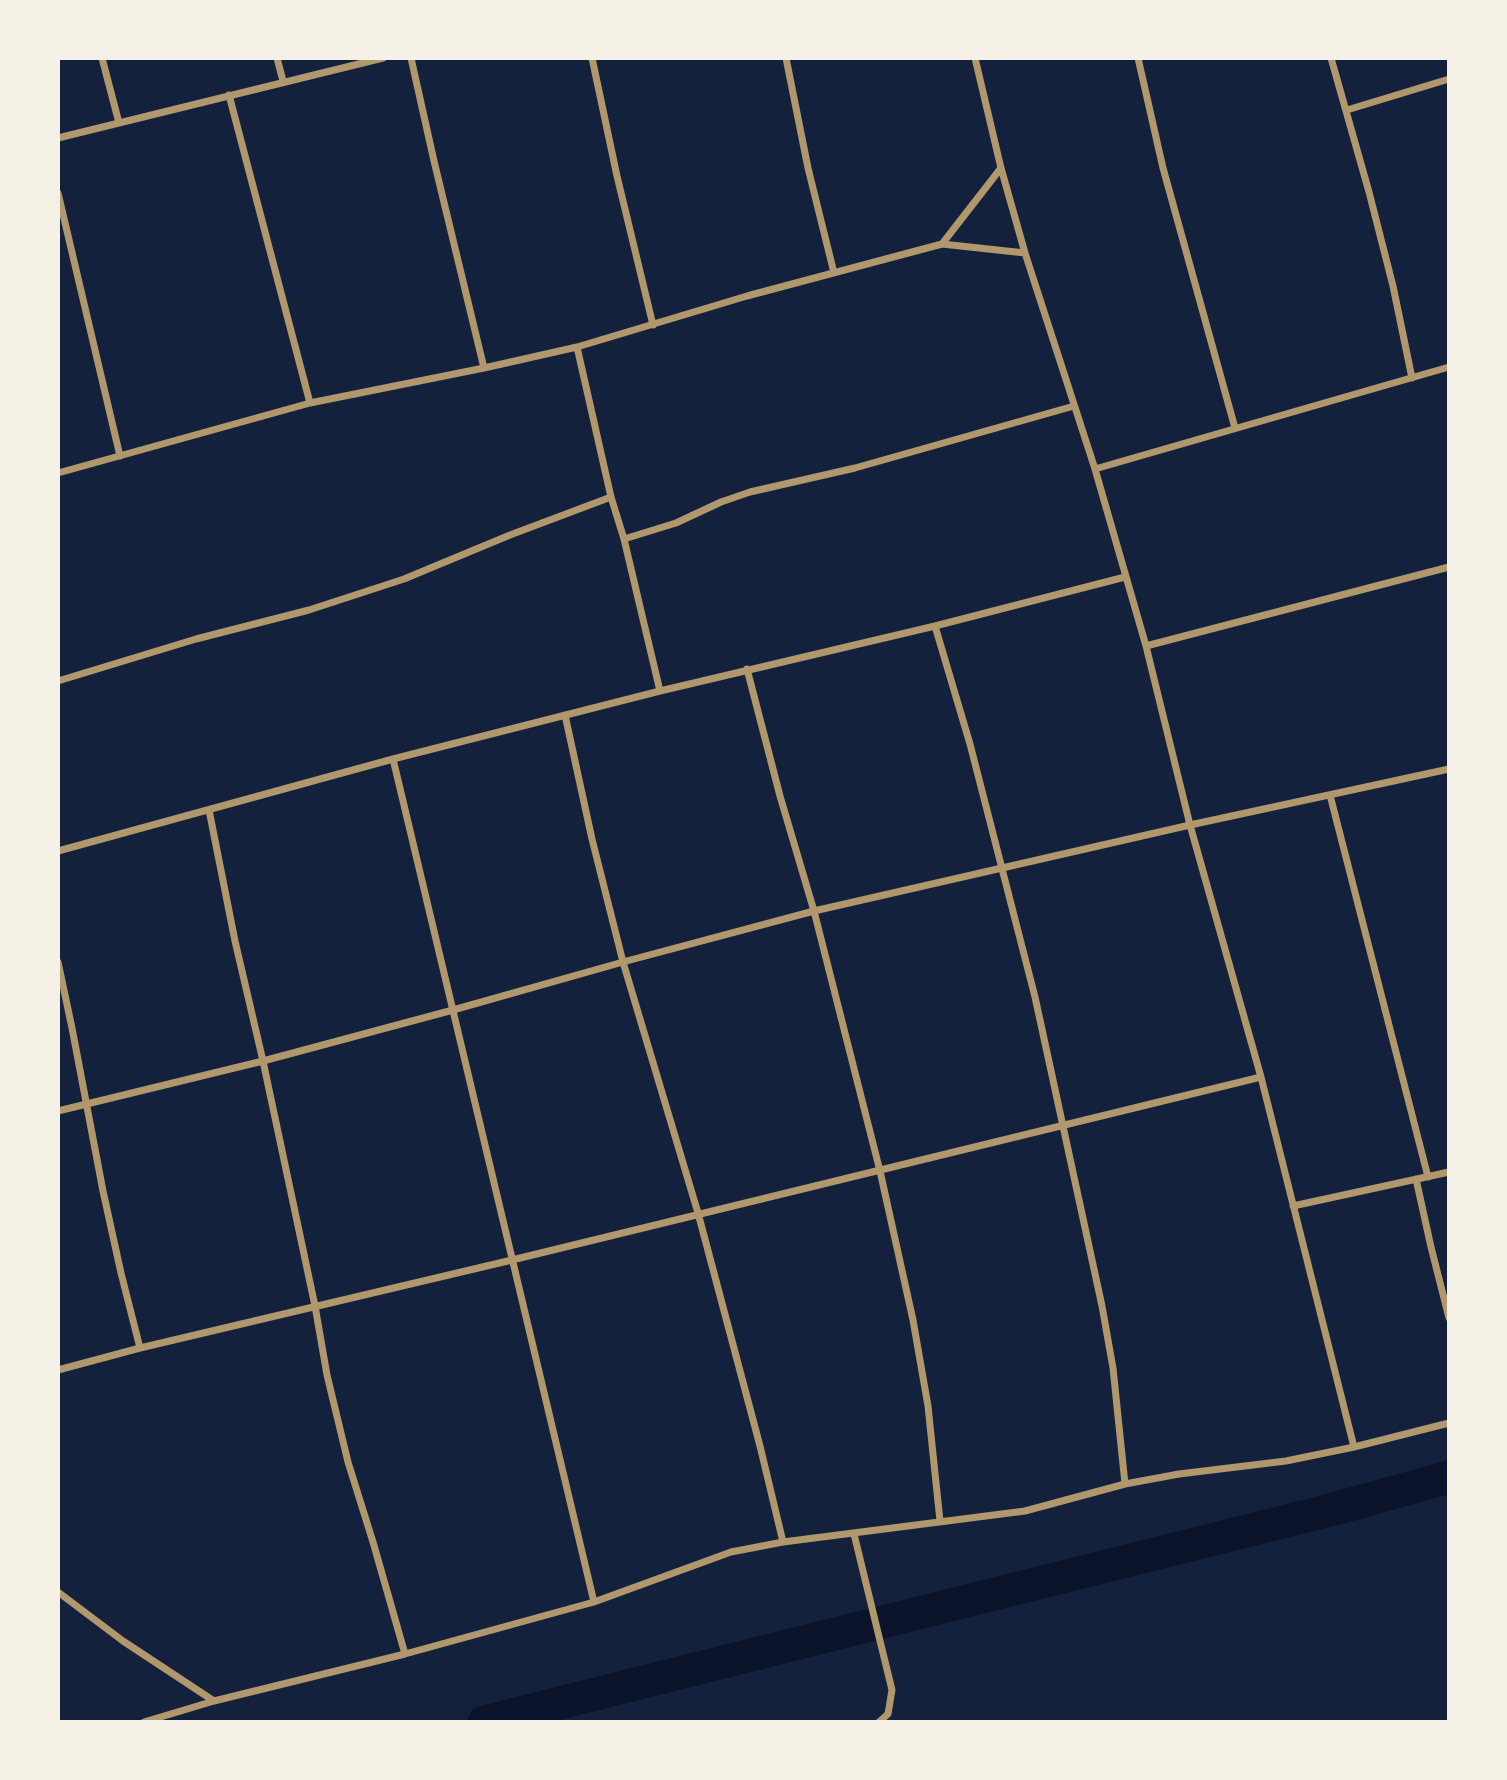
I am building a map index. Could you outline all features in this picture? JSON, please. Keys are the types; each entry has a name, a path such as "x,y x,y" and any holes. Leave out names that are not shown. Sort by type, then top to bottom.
{"street":[{"path":"103,58 119,123"},
{"path":"277,58 283,81"},
{"path":"58,138 383,58"},
{"path":"411,58 484,368"},
{"path":"592,58 653,325"},
{"path":"786,58 808,168 834,273"},
{"path":"975,58 1001,168 1025,253 1095,469 1146,646 1190,825 1261,1077 1354,1447"},
{"path":"1139,58 1163,168 1235,428"},
{"path":"1331,58 1392,285 1412,377"},
{"path":"1347,110 1449,79"},
{"path":"229,95 310,403"},
{"path":"942,243 1001,168"},
{"path":"58,193 120,456"},
{"path":"58,473 310,403 577,347 747,296 942,243 1025,253"},
{"path":"577,347 611,498 624,539 660,691"},
{"path":"1095,469 1449,367"},
{"path":"624,539 676,523 750,492 855,468 1074,406"},
{"path":"58,681 197,639 309,610 380,587 611,498"},
{"path":"1146,646 1449,567"},
{"path":"58,851 393,759 1125,578"},
{"path":"935,626 970,744 1035,997 1102,1306 1113,1367 1125,1484"},
{"path":"747,670 814,911 880,1171 913,1320 928,1406 940,1521"},
{"path":"565,715 592,839 623,961 698,1213 783,1542"},
{"path":"393,759 594,1602"},
{"path":"58,1111 453,1010 623,961 814,911 1449,769"},
{"path":"1330,795 1428,1177"},
{"path":"209,810 315,1306 327,1375 348,1462 405,1654"},
{"path":"58,962 121,1273 140,1348"},
{"path":"58,1370 1261,1077"},
{"path":"1293,1206 1449,1172"},
{"path":"1416,1179 1449,1318"},
{"path":"144,1722 214,1701 405,1654 594,1602 731,1552 783,1542 1025,1511 1125,1484 1180,1474 1286,1461 1449,1423"},
{"path":"854,1534 892,1690 888,1714 880,1722"},
{"path":"58,1592 123,1641 214,1701"}],"waterway":[{"path":"484,1722 1334,1509 1449,1477"}]}
